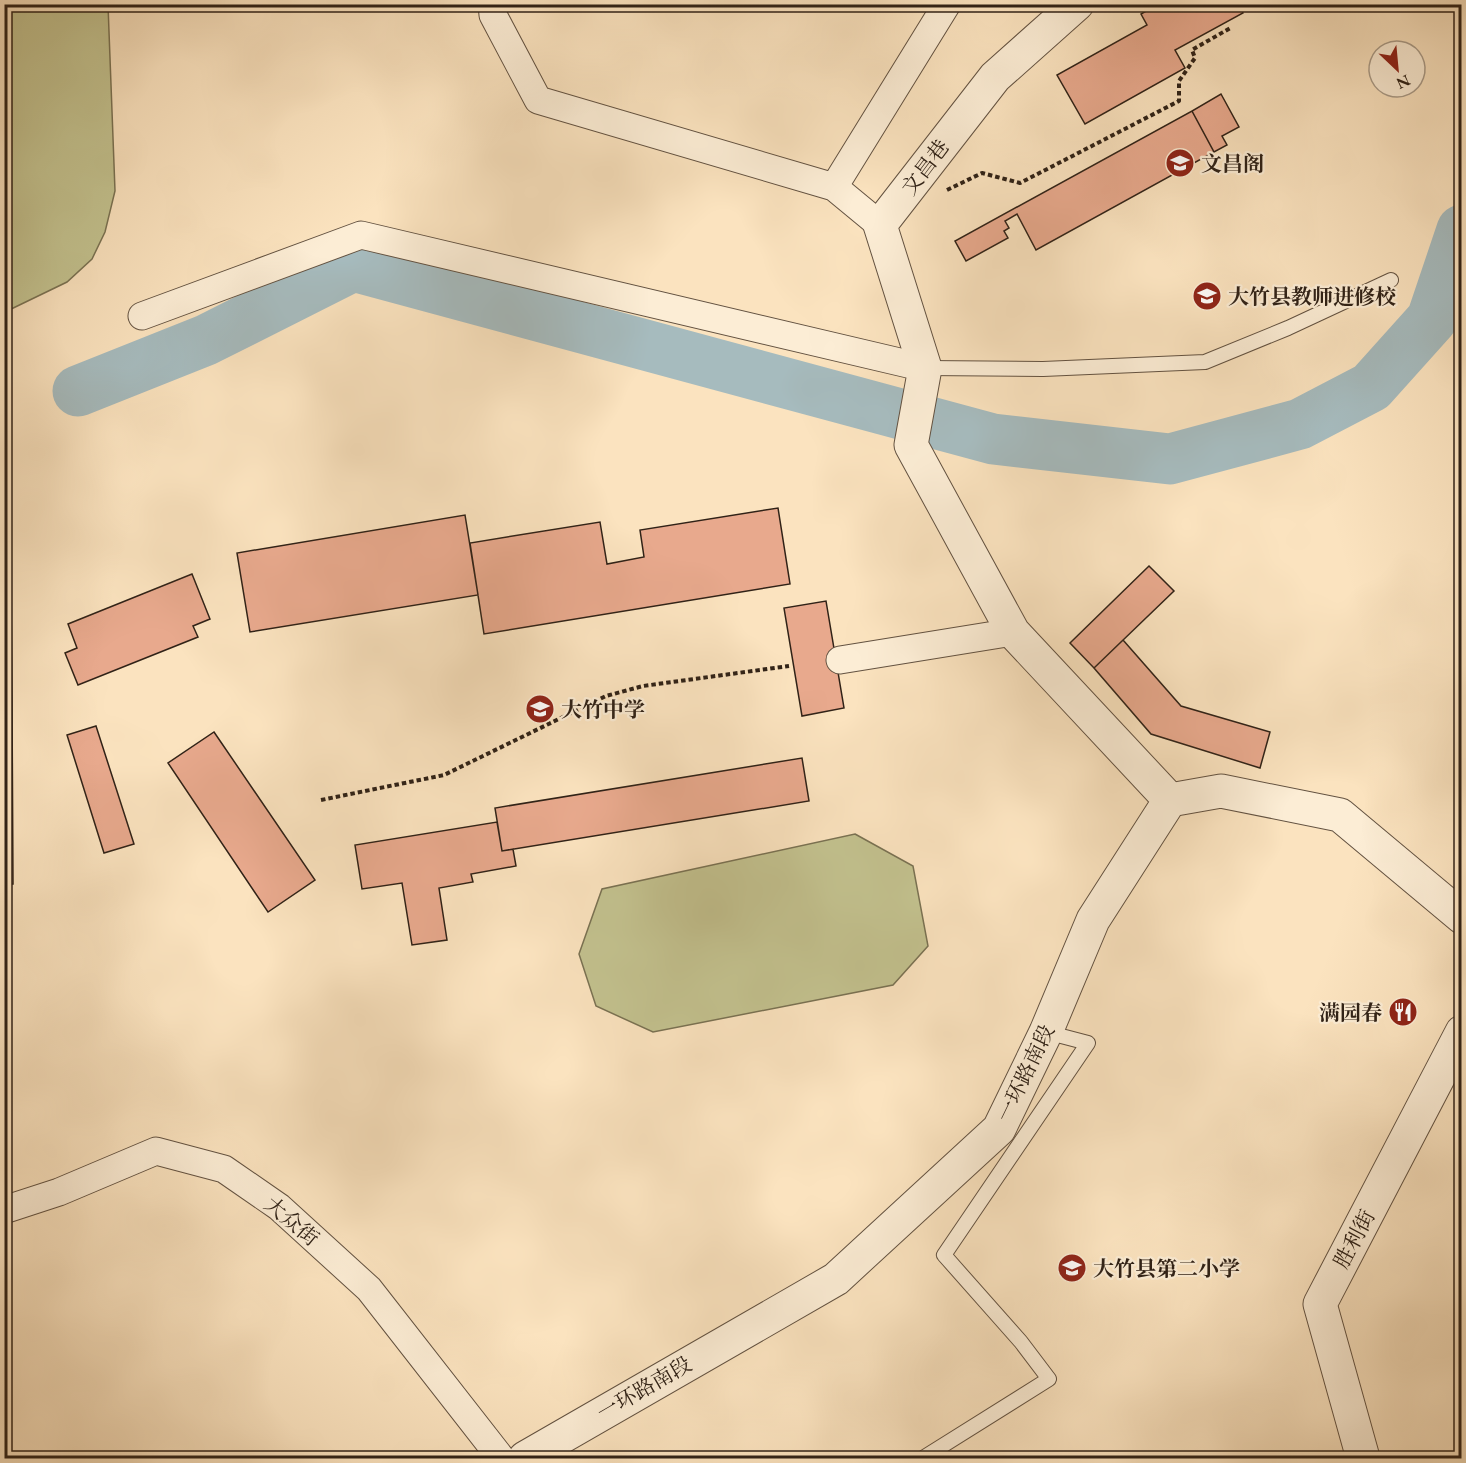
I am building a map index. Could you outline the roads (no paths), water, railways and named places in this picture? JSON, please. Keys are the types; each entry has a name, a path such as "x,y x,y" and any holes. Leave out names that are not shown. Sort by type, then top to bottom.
{"street":[{"path":"492,4 493,15 538,100 834,187 880,225 925,368 910,445 1013,632 1170,800 1221,790 1340,815 1461,917"},
{"path":"834,187 947,4"},
{"name":"文昌巷","path":"880,225 995,76 1077,4"},
{"path":"142,316 361,235 925,368"},
{"path":"840,660 1013,632"},
{"name":"一环路南段","path":"525,1458 836,1279 999,1129 1046,1032 1093,920 1170,800"},
{"name":"胜利街","path":"1363,1458 1320,1304 1461,1032"},
{"name":"大众街","path":"4,1210 59,1192 156,1151 224,1169 279,1207 369,1289 501,1458"}],"lane":[{"path":"925,368 1043,369 1205,362 1288,328 1391,280"},
{"path":"923,1458 1049,1379 1021,1342 944,1255 1088,1043 1046,1032"}],"waterway":[{"path":"78,391 206,340 353,266 993,439 1170,459 1300,424 1371,387 1432,319 1462,230"}],"place":[{"name":"文昌阁","path":"1180,163"},
{"name":"大竹县教师进修校","path":"1207,296"},
{"name":"大竹中学","path":"540,709"},
{"name":"满园春","path":"1403,1012"},
{"name":"大竹县第二小学","path":"1072,1268"}]}
